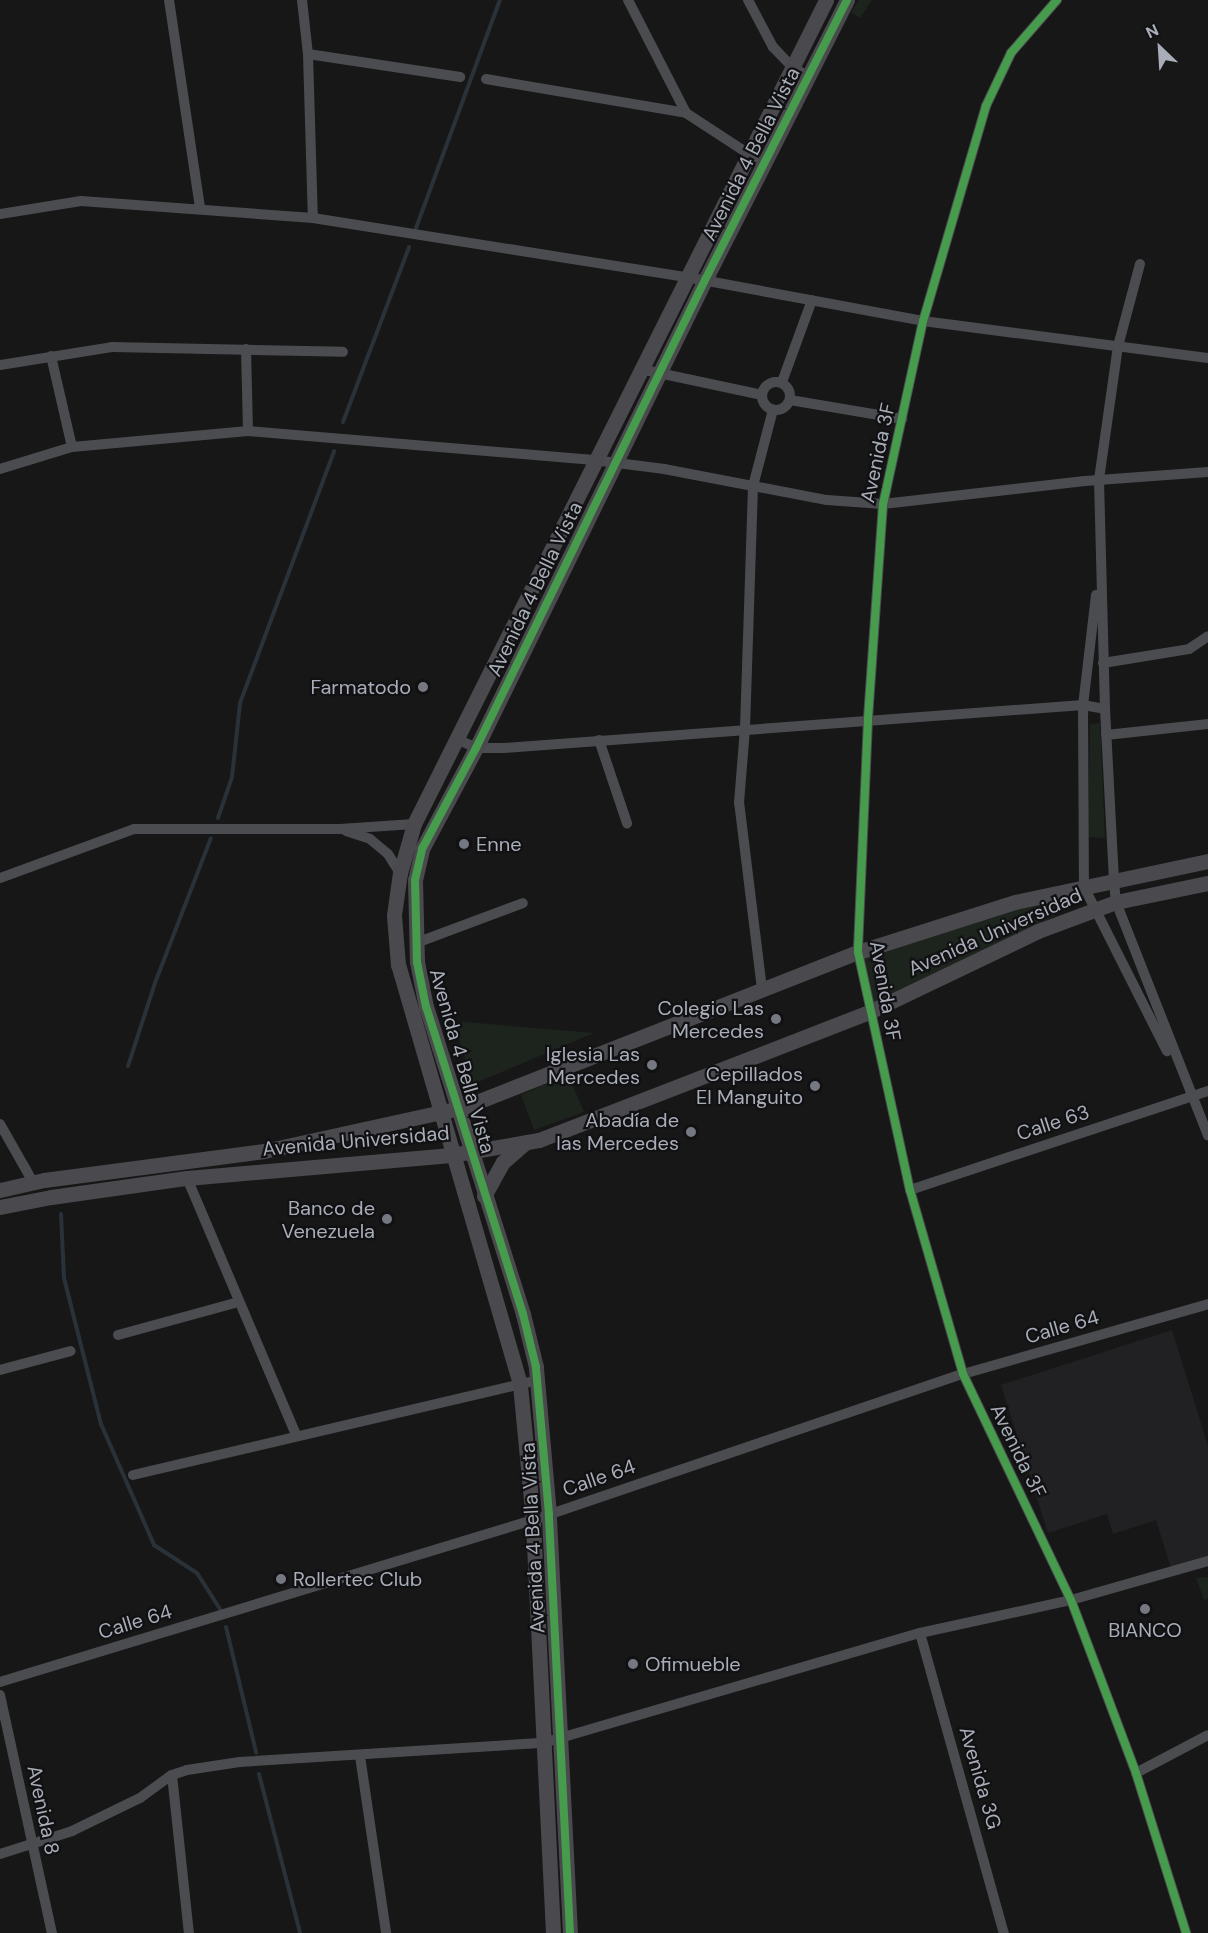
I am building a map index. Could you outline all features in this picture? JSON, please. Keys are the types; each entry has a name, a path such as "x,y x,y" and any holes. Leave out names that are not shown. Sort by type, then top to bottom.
{"street":[{"path":"169,0 200,208"},
{"path":"302,0 308,54 313,218"},
{"path":"628,0 686,113"},
{"path":"748,0 773,47 793,68 808,76"},
{"name":"Avenida 4 Bella Vista","path":"553,1933 532,1520 520,1384 451,1155 398,965 394,915 400,873 414,824 826,0"},
{"name":"Avenida 4 Bella Vista","path":"570,1933 549,1514 538,1380 523,1314 426,1007 417,962 415,880 422,849 476,747 705,280 847,0"},
{"name":"Avenida 3F","path":"1052,2 1011,53 986,106 923,321 883,504 868,720 858,952 869,1012 910,1190 963,1374 1071,1600 1136,1773 1186,1933"},
{"path":"308,54 460,77"},
{"path":"486,79 686,113 764,164"},
{"path":"0,214 81,201 313,218 705,280 923,321 1208,358"},
{"path":"1140,264 1118,346 1099,480 1103,663 1114,880 1116,902 1208,1136"},
{"path":"782,382 812,300"},
{"path":"0,365 112,347 344,352"},
{"path":"246,349 248,432"},
{"path":"51,356 72,447"},
{"path":"640,369 659,375 762,395"},
{"path":"762,395 769,384 782,382"},
{"path":"762,395 767,407 773,410 787,406 791,393 782,382"},
{"path":"790,400 902,419"},
{"path":"762,989 739,803 746,728 753,486 773,410"},
{"path":"0,469 72,447 248,432 594,460 664,469 827,500 883,504 1099,480 1208,472"},
{"path":"1100,560 1083,705 1084,887 1191,1096"},
{"path":"527,597 545,606"},
{"path":"1103,663 1189,649 1208,636"},
{"path":"457,738 476,747 504,748 746,728 1083,705 1105,709"},
{"path":"1106,735 1208,724"},
{"path":"599,740 627,823"},
{"path":"0,878 134,829 340,829 414,824"},
{"path":"340,829 370,839 387,854 400,873"},
{"name":"Avenida Universidad","path":"0,1190 33,1182 264,1151 458,1108 858,952 1015,902 1208,861"},
{"name":"Avenida Universidad","path":"0,1208 51,1197 187,1178 451,1155 538,1140 869,1012 1038,931 1116,902 1208,883"},
{"path":"416,943 522,903"},
{"name":"Calle 63","path":"910,1190 1208,1091"},
{"path":"0,1124 33,1182"},
{"path":"484,1196 503,1162 527,1142"},
{"path":"187,1178 296,1435"},
{"path":"118,1335 239,1302"},
{"name":"Calle 64","path":"0,1682 532,1520 963,1374 1208,1304"},
{"path":"0,1370 71,1352"},
{"path":"133,1475 538,1380"},
{"path":"0,1854 33,1846 72,1831 140,1798 172,1775 239,1762 543,1743 920,1633 1071,1600 1208,1561"},
{"name":"Avenida 3G","path":"920,1633 1004,1933"},
{"name":"Avenida 8","path":"0,1695 52,1933"},
{"path":"1136,1773 1208,1735"},
{"path":"360,1756 386,1933"},
{"path":"172,1775 189,1933"}],"shaded area":[{"path":"859,0 872,0 860,18 851,12"},
{"path":"1100,723 1105,838 1088,837 1090,724"},
{"path":"1066,896 1074,906 869,1012 858,952"},
{"path":"453,1021 594,1033 473,1084"},
{"path":"568,1074 584,1112 534,1130 521,1095"},
{"path":"1172,1330 1208,1446 1208,1556 1171,1568 1156,1520 1113,1534 1107,1514 1048,1533 1001,1385"},
{"path":"1208,1577 1208,1599 1204,1600 1196,1578"}],"waterway":[{"path":"416,228 500,0"},
{"path":"343,422 409,247"},
{"path":"218,818 232,777 240,703 334,451"},
{"path":"128,1066 155,983 211,838"},
{"path":"61,1214 64,1278 101,1424 154,1545 197,1573 220,1609"},
{"path":"226,1627 256,1752"},
{"path":"259,1774 300,1933"}],"cycle path":[{"path":"570,1933 549,1514 536,1367 523,1314 426,1007 417,962 415,880 422,849 476,748 705,280 847,0"},
{"path":"1057,0 1011,53 986,106 923,321 883,504 868,720 858,952 910,1190 963,1374 1071,1600 1136,1773 1186,1933"}],"place":[{"name":"Farmatodo","path":"423,687"},
{"name":"Enne","path":"464,844"},
{"name":"Colegio Las Mercedes","path":"776,1019"},
{"name":"Iglesia Las Mercedes","path":"652,1065"},
{"name":"Cepillados El Manguito","path":"815,1086"},
{"name":"Abadía de las Mercedes","path":"691,1132"},
{"name":"Banco de Venezuela","path":"387,1219"},
{"name":"Rollertec Club","path":"281,1579"},
{"name":"BIANCO","path":"1145,1609"},
{"name":"Ofimueble","path":"633,1664"}]}
